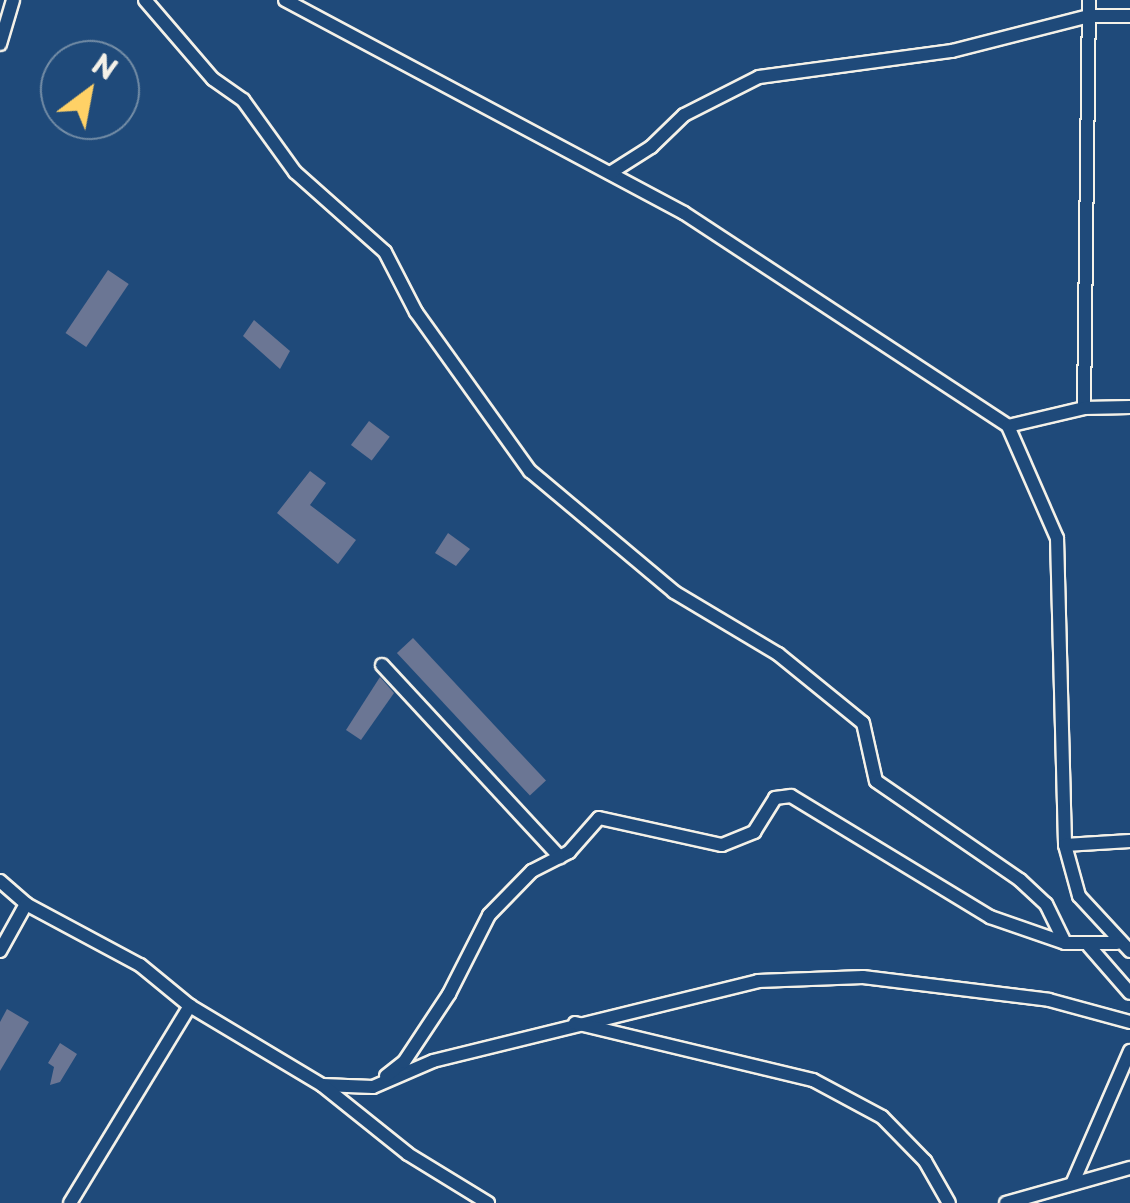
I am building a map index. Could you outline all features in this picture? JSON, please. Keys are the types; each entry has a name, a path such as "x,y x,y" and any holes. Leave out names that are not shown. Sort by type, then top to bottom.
{"street":[{"path":"0,44 13,0"},
{"path":"145,0 213,79 243,100 296,172 385,252 416,312 530,470 674,592 778,654 863,723 876,781 1020,880 1046,904 1065,943"},
{"path":"285,0 610,173 778,270 1008,426 1057,538 1065,844 1079,896 1117,943 1130,950"},
{"path":"1084,408 1089,0"},
{"path":"610,173 651,147 684,115 759,76 952,51 1089,16 1130,16"},
{"path":"1008,426 1084,408 1130,407"},
{"path":"382,664 560,857"},
{"path":"373,1087 404,1062 489,915 532,871 560,857 599,818 722,845 754,832 775,798 791,796 990,917 1065,943 1117,943"},
{"path":"1065,844 1130,842"},
{"path":"0,880 26,904 140,966 190,1006 322,1085 408,1154 488,1203"},
{"path":"0,951 26,904"},
{"path":"1089,946 1130,993"},
{"path":"322,1085 373,1087 432,1061 572,1023 758,981 863,976 1049,1000 1130,1022"},
{"path":"70,1203 190,1006"},
{"path":"572,1023 812,1080 882,1117 924,1161 949,1203"},
{"path":"1074,1182 1130,1050"},
{"path":"1006,1203 1130,1168"}],"building":[{"path":"108,270 129,284 86,347 66,333"},
{"path":"254,320 290,351 280,369 243,336"},
{"path":"369,421 390,437 372,461 351,445"},
{"path":"310,471 326,483 310,505 356,540 338,564 277,513"},
{"path":"448,533 470,549 456,566 435,553"},
{"path":"413,638 546,781 530,796 397,653"},
{"path":"380,677 394,693 361,740 346,730"},
{"path":"7,1009 29,1022 0,1071 0,1022"},
{"path":"60,1043 77,1054 60,1082 50,1085 54,1067 48,1063"}]}
